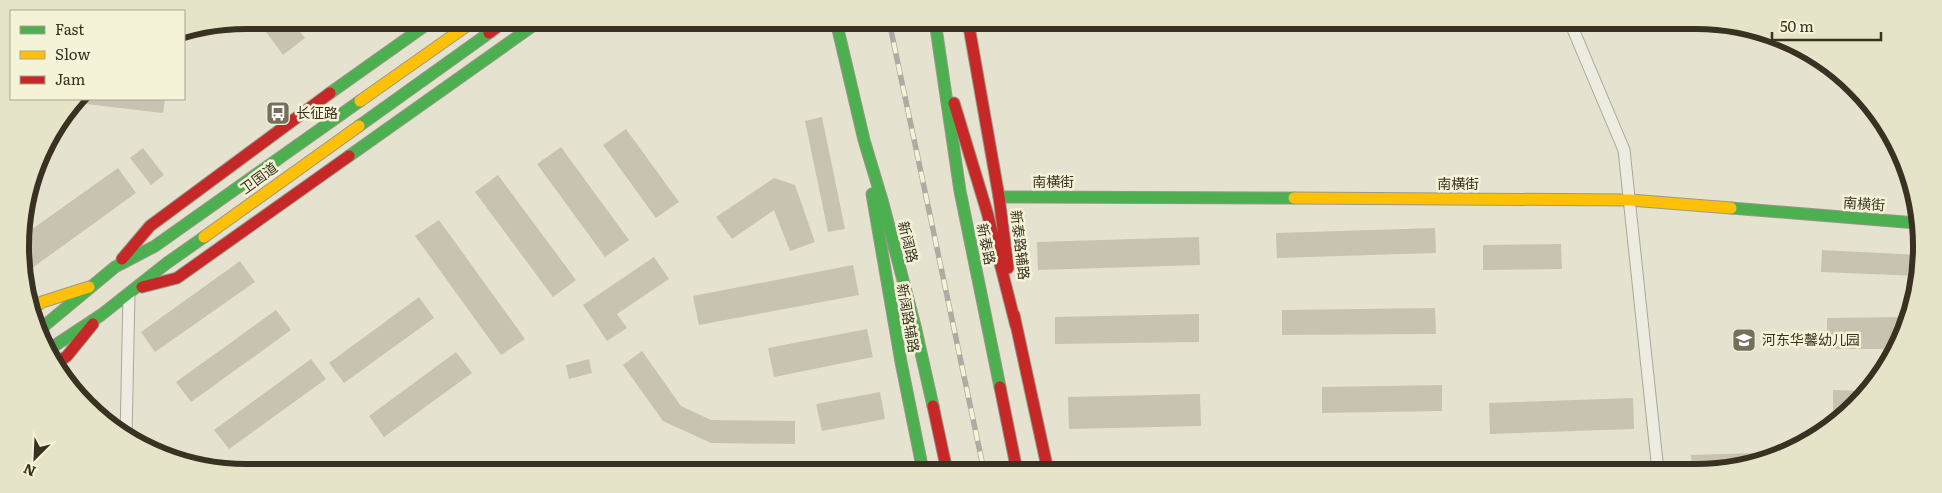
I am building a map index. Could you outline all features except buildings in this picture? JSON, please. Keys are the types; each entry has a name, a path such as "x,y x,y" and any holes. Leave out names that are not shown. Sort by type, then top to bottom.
{"main road":[{"path":"115,267 150,226 420,29"},
{"name":"卫国道","path":"44,327 115,267 155,246 462,29"},
{"name":"卫国道","path":"53,347 101,315 167,264 494,29"},
{"path":"503,29 512,42"},
{"path":"133,291 176,278 529,29"},
{"name":"新阔路","path":"838,29 864,140 915,326 945,464"},
{"name":"新泰路","path":"936,29 960,191 1016,464"},
{"name":"新泰路辅路","path":"969,29 999,197 1016,326 1046,464"},
{"path":"942,60 987,212 1016,326"},
{"name":"新阔路辅路","path":"864,140 880,244 922,464"},
{"name":"南横街","path":"999,197 1630,200 1912,223"},
{"path":"37,306 42,302 93,286"},
{"path":"61,360 67,356 101,315"}],"street":[{"path":"1573,29 1624,150 1657,464"},
{"path":"126,428 133,291"}],"railway":[{"path":"891,29 983,464"}],"traffic: fast":[{"path":"330,93 420,29"},
{"path":"349,156 528,29"},
{"path":"838,29 864,140 915,326 933,406"},
{"path":"936,29 960,191 1000,387"},
{"path":"359,126 489,33"},
{"path":"44,326 115,267 155,246 360,101"},
{"path":"872,194 901,362 922,464"},
{"path":"999,197 1294,198"},
{"path":"1731,208 1912,223"},
{"path":"53,347 101,315 167,263 204,237"}],"traffic: slow":[{"path":"360,101 462,29"},
{"path":"204,237 359,126"},
{"path":"1294,198 1630,200 1731,208"},
{"path":"37,306 42,302 89,287"}],"traffic: jam":[{"path":"489,33 494,29"},
{"path":"969,29 999,197 1008,268"},
{"path":"122,259 150,226 330,93"},
{"path":"954,103 987,212 1016,326"},
{"path":"142,287 177,278 349,156"},
{"path":"1014,315 1046,464"},
{"path":"61,360 67,356 93,324"},
{"path":"1000,387 1016,464"},
{"path":"933,406 945,464"}],"place":[{"name":"长征路","path":"278,113"},
{"name":"河东华馨幼儿园","path":"1744,340"}]}
